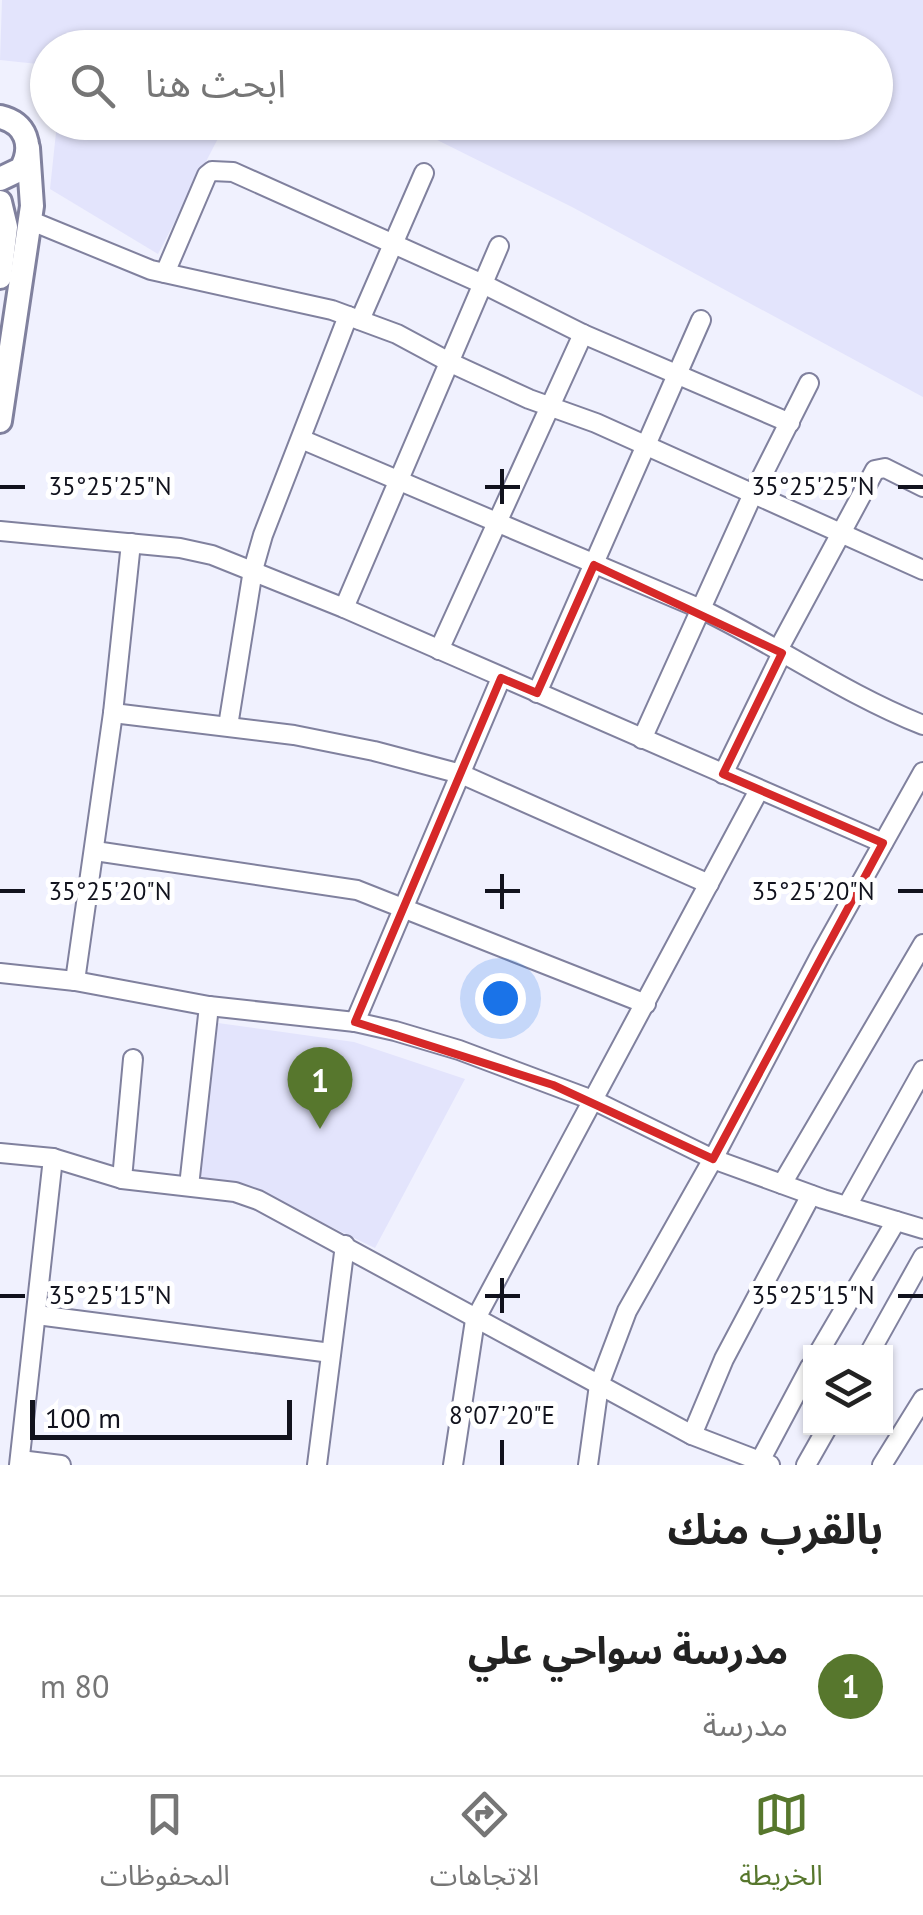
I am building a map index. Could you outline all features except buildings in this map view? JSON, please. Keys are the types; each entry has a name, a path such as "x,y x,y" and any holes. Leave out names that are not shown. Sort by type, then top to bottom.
{"main road":[{"path":"0,117 12,120 22,129 32,176 30,220 0,420"},
{"path":"0,180 21,169 28,148"},
{"path":"0,202 6,226 0,277"}],"street":[{"path":"165,273 206,175 221,170 233,172 485,284 583,334 790,423"},
{"path":"228,726 252,570 279,491 354,318 424,173"},
{"path":"30,220 165,273 354,318 396,334 451,364 923,570"},
{"path":"344,608 499,246"},
{"path":"536,693 702,320"},
{"path":"440,650 583,334"},
{"path":"642,739 808,383"},
{"path":"301,439 701,609 923,725"},
{"path":"723,774 780,652 875,470 885,468 923,487"},
{"path":"0,531 130,543 212,556 252,570 883,844"},
{"path":"75,981 113,713 130,543"},
{"path":"355,1022 502,678"},
{"path":"113,713 228,726 374,751 461,774 709,884"},
{"path":"588,1465 600,1385 627,1310 923,772"},
{"path":"453,1465 475,1320 759,790"},
{"path":"95,851 357,890 646,1004"},
{"path":"782,1184 923,944"},
{"path":"0,974 75,981 209,1006 355,1022 458,1050 595,1102 713,1159 811,1195 896,1222 921,1224"},
{"path":"189,1186 209,1006"},
{"path":"122,1178 133,1060"},
{"path":"847,1206 923,1070"},
{"path":"0,1153 52,1158 122,1178 235,1192 258,1200 692,1434 765,1463 803,1382"},
{"path":"52,1158 20,1462 61,1465"},
{"path":"692,1434 724,1360 811,1195"},
{"path":"822,1345 896,1222"},
{"path":"317,1465 345,1245"},
{"path":"874,1345 923,1257"},
{"path":"37,1316 331,1353"},
{"path":"882,1465 923,1398"},
{"path":"806,1465 823,1435"}],"highlighted area":[{"path":"594,565 782,653 723,774 883,843 713,1159 553,1085 355,1022 501,678 537,693"}],"shaded area":[{"path":"2,0 923,0 923,397 572,207 437,140 893,140 893,30 30,30 30,63 0,60"},
{"path":"55,140 217,140 158,254 50,189"},
{"path":"218,1023 354,1042 465,1079 375,1248 271,1198 194,1178"}],"place":[{"name":"مدرسة سواحي علي","path":"320,1129"}]}
